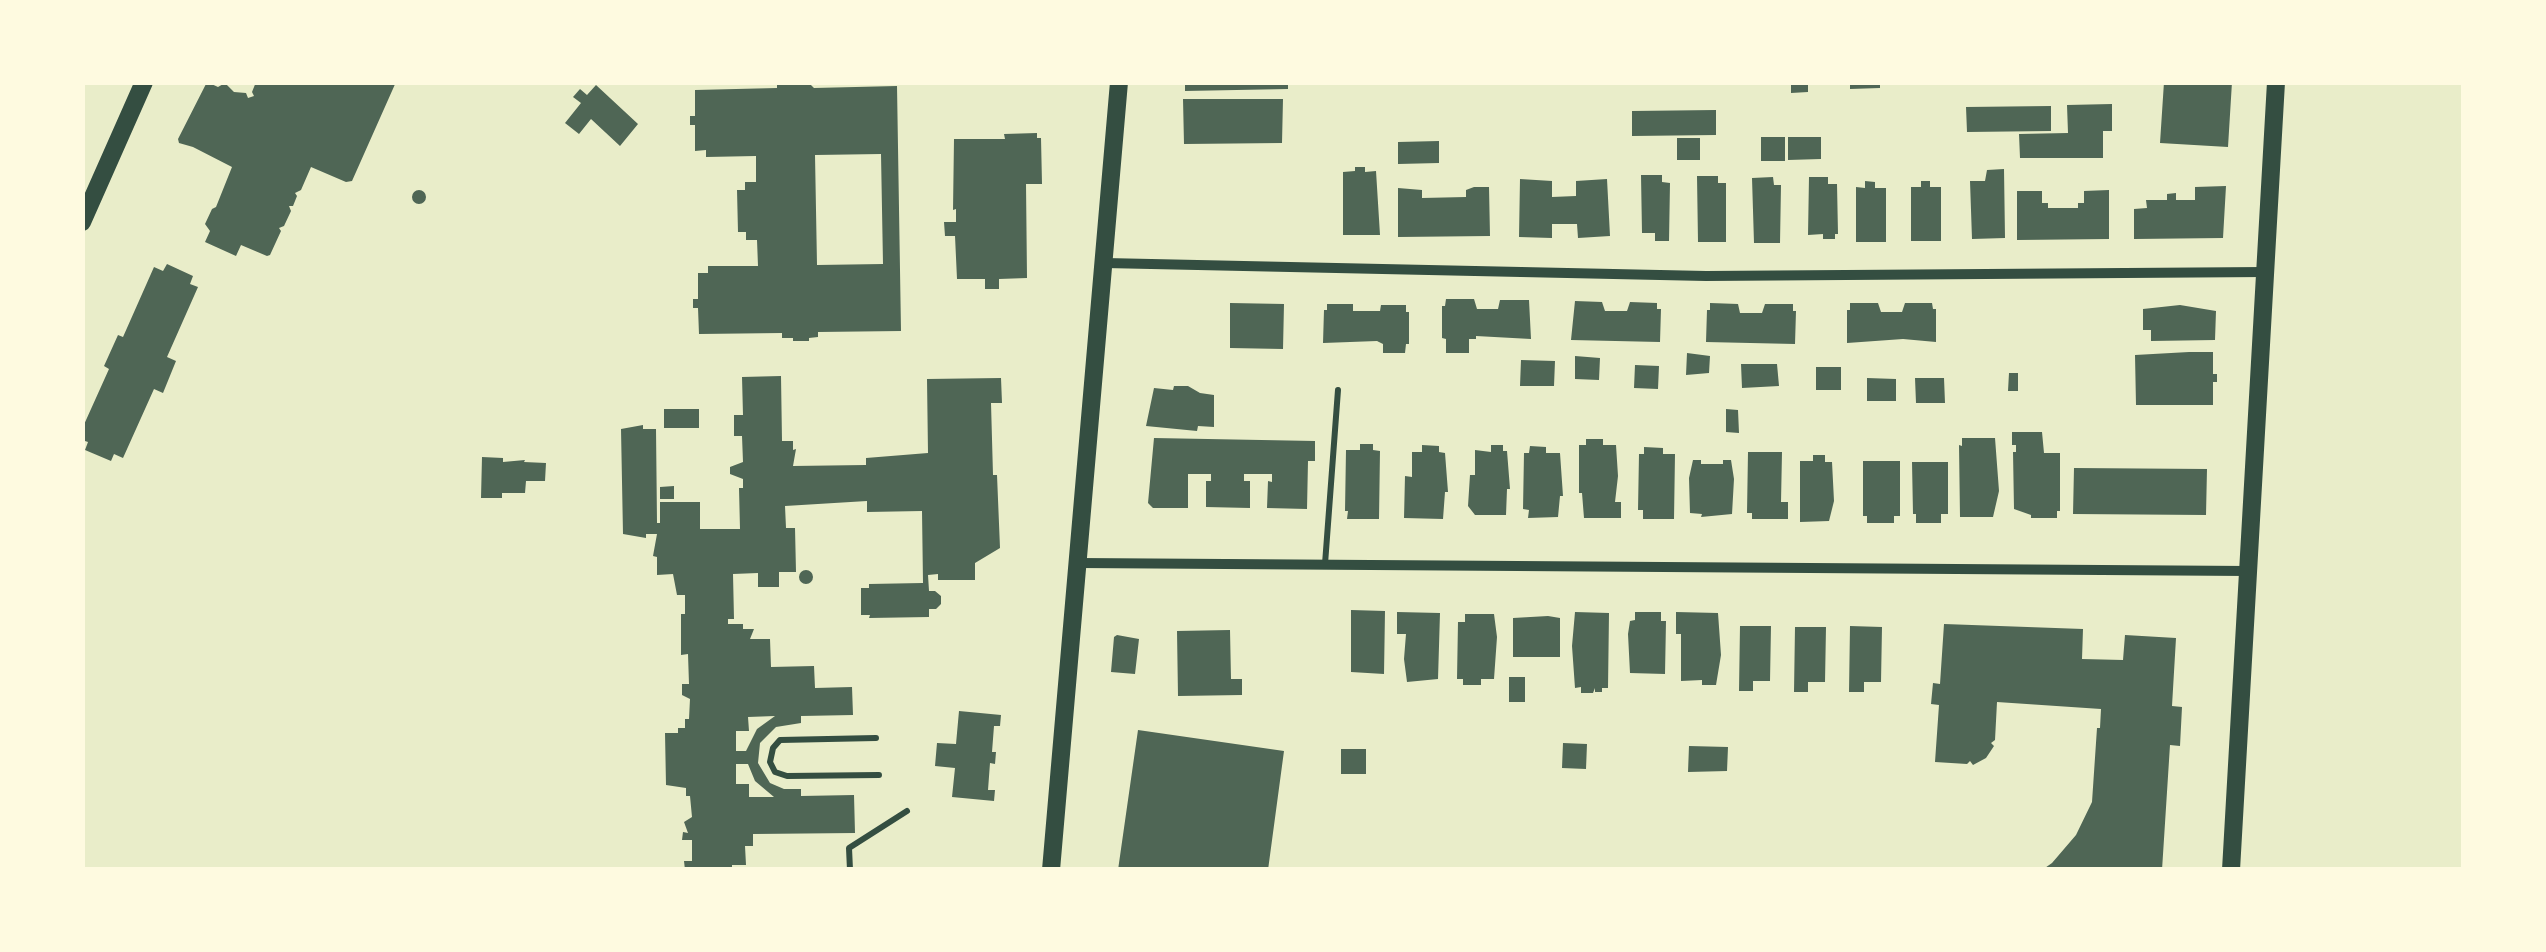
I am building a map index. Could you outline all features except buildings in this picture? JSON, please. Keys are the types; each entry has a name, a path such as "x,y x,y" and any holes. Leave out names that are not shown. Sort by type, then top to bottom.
{"main road":[{"path":"82,222 144,82"},
{"path":"1051,870 1119,82"},
{"path":"2231,870 2276,82"}],"street":[{"path":"1106,263 1706,276 2265,272"},
{"path":"1079,563 2248,571"}],"lane":[{"path":"1325,565 1338,390"},
{"path":"876,738 780,740 773,748 770,762 775,772 787,776 879,775"},
{"path":"850,870 849,848 907,811"}]}
